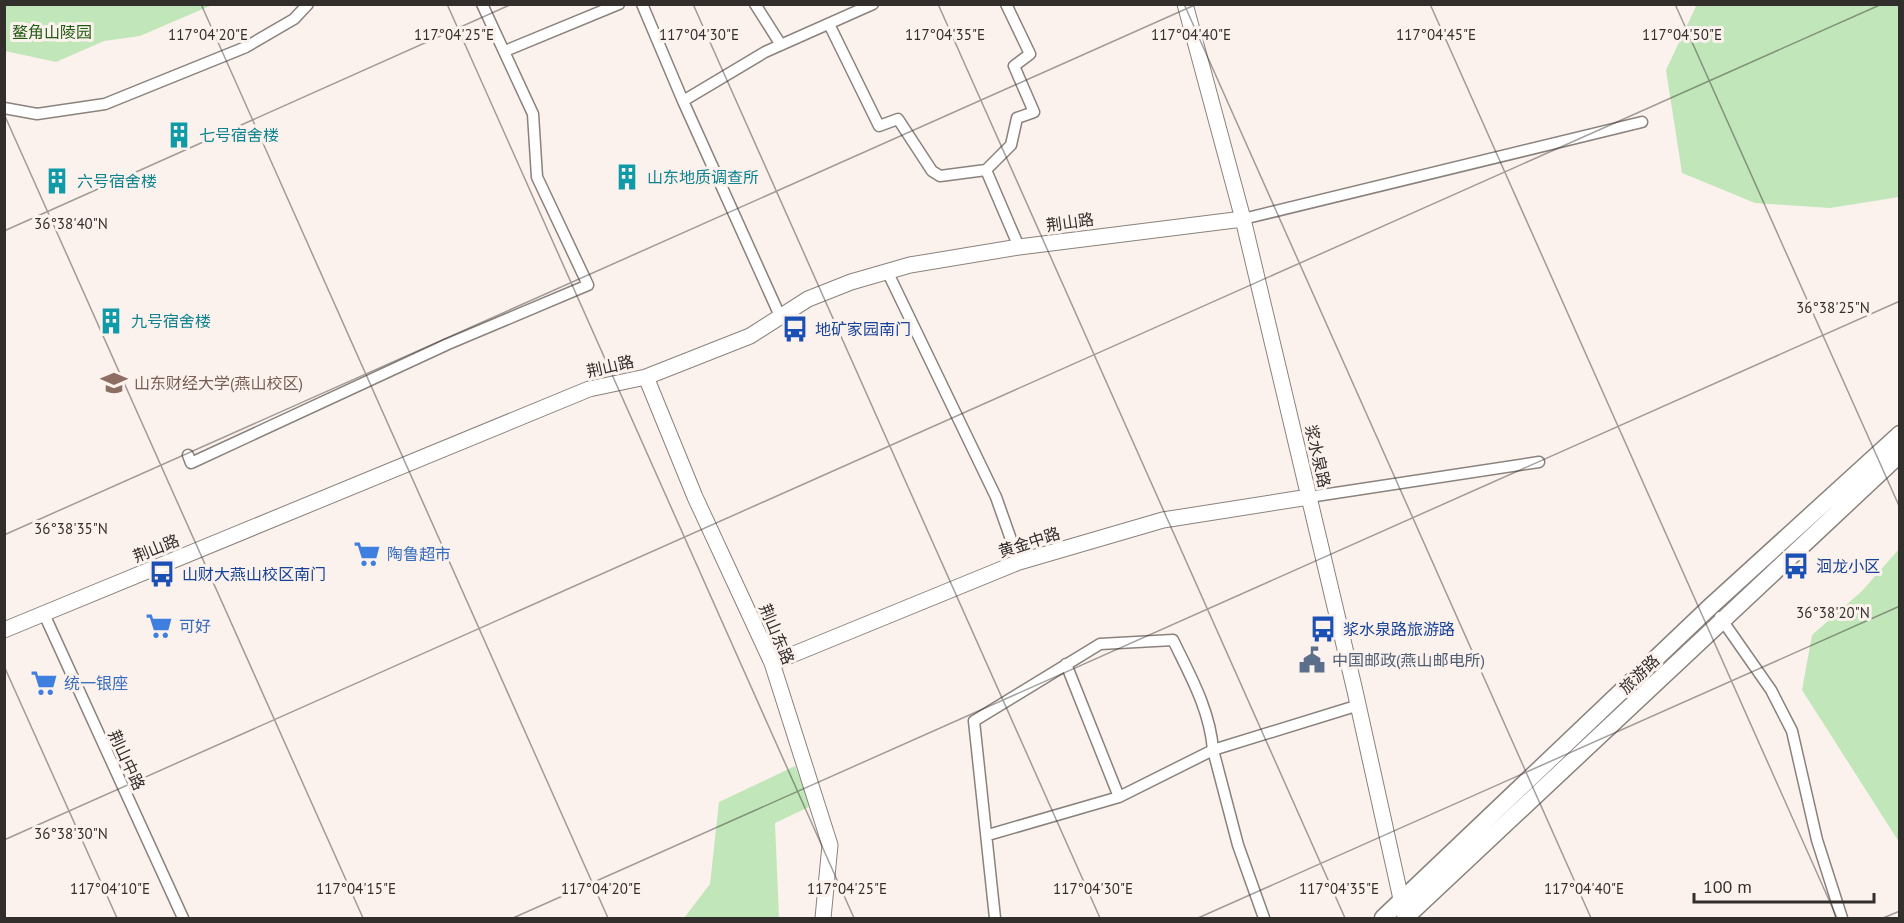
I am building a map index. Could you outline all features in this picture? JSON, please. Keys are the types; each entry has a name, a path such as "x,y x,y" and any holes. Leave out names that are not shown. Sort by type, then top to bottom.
{"main road":[{"name":"浆水泉路","path":"1185,4 1243,219 1359,705 1404,918"},
{"name":"荆山路","path":"4,630 589,388 646,377 750,336 808,299 840,286 910,265 1019,247 1243,219"},
{"name":"荆山东路","path":"646,377 695,497 771,663 830,845 823,918"},
{"name":"旅游路","path":"1383,918 1710,606 1899,434"},
{"name":"旅游路","path":"1404,918 1899,454"},
{"name":"黄金中路","path":"771,663 1019,562 1163,520 1309,497"}],"street":[{"path":"4,108 38,114 105,104 246,46 294,19 308,4"},
{"path":"188,455 191,463 448,344 588,285 537,177 533,114 482,4"},
{"path":"504,51 619,4"},
{"path":"642,4 780,316"},
{"path":"755,4 782,45"},
{"path":"683,101 782,45 873,4"},
{"path":"829,24 879,126 898,119 932,171 940,176 986,170 1011,145 1017,118 1034,112 1014,66 1030,54 1006,4"},
{"path":"1243,219 1642,122"},
{"path":"986,170 1019,247"},
{"path":"888,273 996,497 1019,562"},
{"path":"1309,497 1539,462"},
{"path":"1710,606 1771,690 1792,731 1817,840 1842,918"},
{"name":"荆山中路","path":"44,614 183,918"},
{"path":"995,918 988,835 974,722 1100,644 1173,640 1197,688 1211,728 1213,750 1238,845 1264,918"},
{"path":"1066,664 1119,797"},
{"path":"988,835 1119,797 1213,750 1359,705"}],"green space":[{"name":"鳌角山陵园","path":"5,4 212,5 140,36 104,41 56,62 5,51"},
{"path":"1697,4 1899,5 1899,197 1830,208 1755,203 1682,173 1666,70"},
{"path":"1899,549 1899,842 1802,690 1812,635 1862,591"},
{"path":"795,766 811,806 775,823 779,918 684,918 710,884 719,802"}],"place":[{"name":"七号宿舍楼","path":"179,135"},
{"name":"山东地质调查所","path":"627,177"},
{"name":"六号宿舍楼","path":"57,181"},
{"name":"九号宿舍楼","path":"111,321"},
{"name":"地矿家园南门","path":"795,329"},
{"name":"山东财经大学(燕山校区)","path":"114,383"},
{"name":"陶鲁超市","path":"367,554"},
{"name":"洄龙小区","path":"1796,566"},
{"name":"山财大燕山校区南门","path":"162,574"},
{"name":"可好","path":"159,626"},
{"name":"浆水泉路旅游路","path":"1323,629"},
{"name":"中国邮政(燕山邮电所)","path":"1312,660"},
{"name":"统一银座","path":"44,683"}]}
